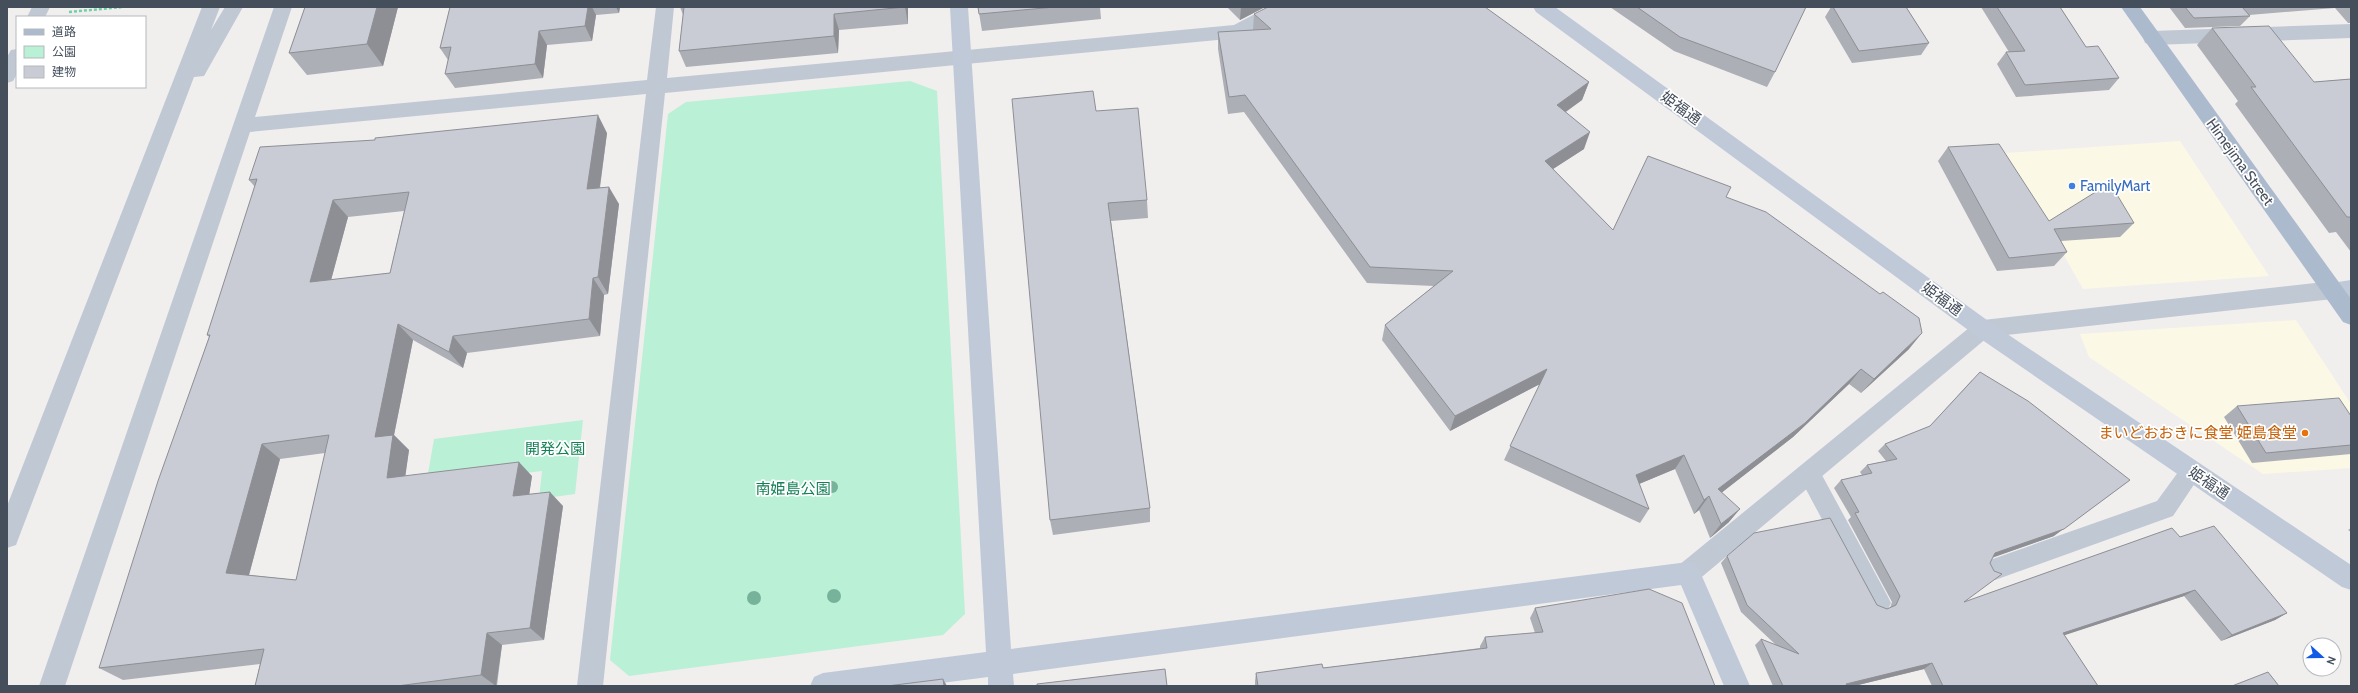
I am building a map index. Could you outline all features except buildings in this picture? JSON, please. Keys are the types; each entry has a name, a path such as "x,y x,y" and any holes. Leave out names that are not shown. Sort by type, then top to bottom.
{"main road":[{"name":"Himejima Street","path":"2130,7 2342,289 2351,316"}],"street":[{"path":"7,537 211,7"},
{"path":"171,113 222,32 234,7"},
{"path":"52,686 241,126 283,7"},
{"path":"590,686 664,7"},
{"path":"959,7 1000,675"},
{"path":"241,126 655,86 962,59 1238,31 1283,7"},
{"name":"姫福通","path":"1542,7 1984,329 2351,579"},
{"path":"2152,38 2351,31"},
{"path":"823,686 1000,675 1688,573 1984,329 2342,289"},
{"path":"1688,573 1737,686"}],"lane":[{"path":"7,76 16,57"},
{"path":"1995,569 2165,509 2192,471"},
{"path":"1809,473 1879,603"}],"path":[{"path":"38,13 123,7"}],"shaded area":[{"path":"2180,141 2269,276 2083,289 2006,153"},
{"path":"2296,320 2351,404 2351,468 2263,474 2089,357 2080,334"}],"green space":[{"name":"南姫島公園","path":"910,81 937,91 965,614 943,635 629,676 610,660 668,114 686,102"},
{"name":"開発公園","path":"583,420 575,494 539,499 542,471 426,485 434,439"}],"place":[{"name":"FamilyMart","path":"2072,186"},
{"name":"まいどおおきに食堂 姫島食堂","path":"2305,433"}]}
